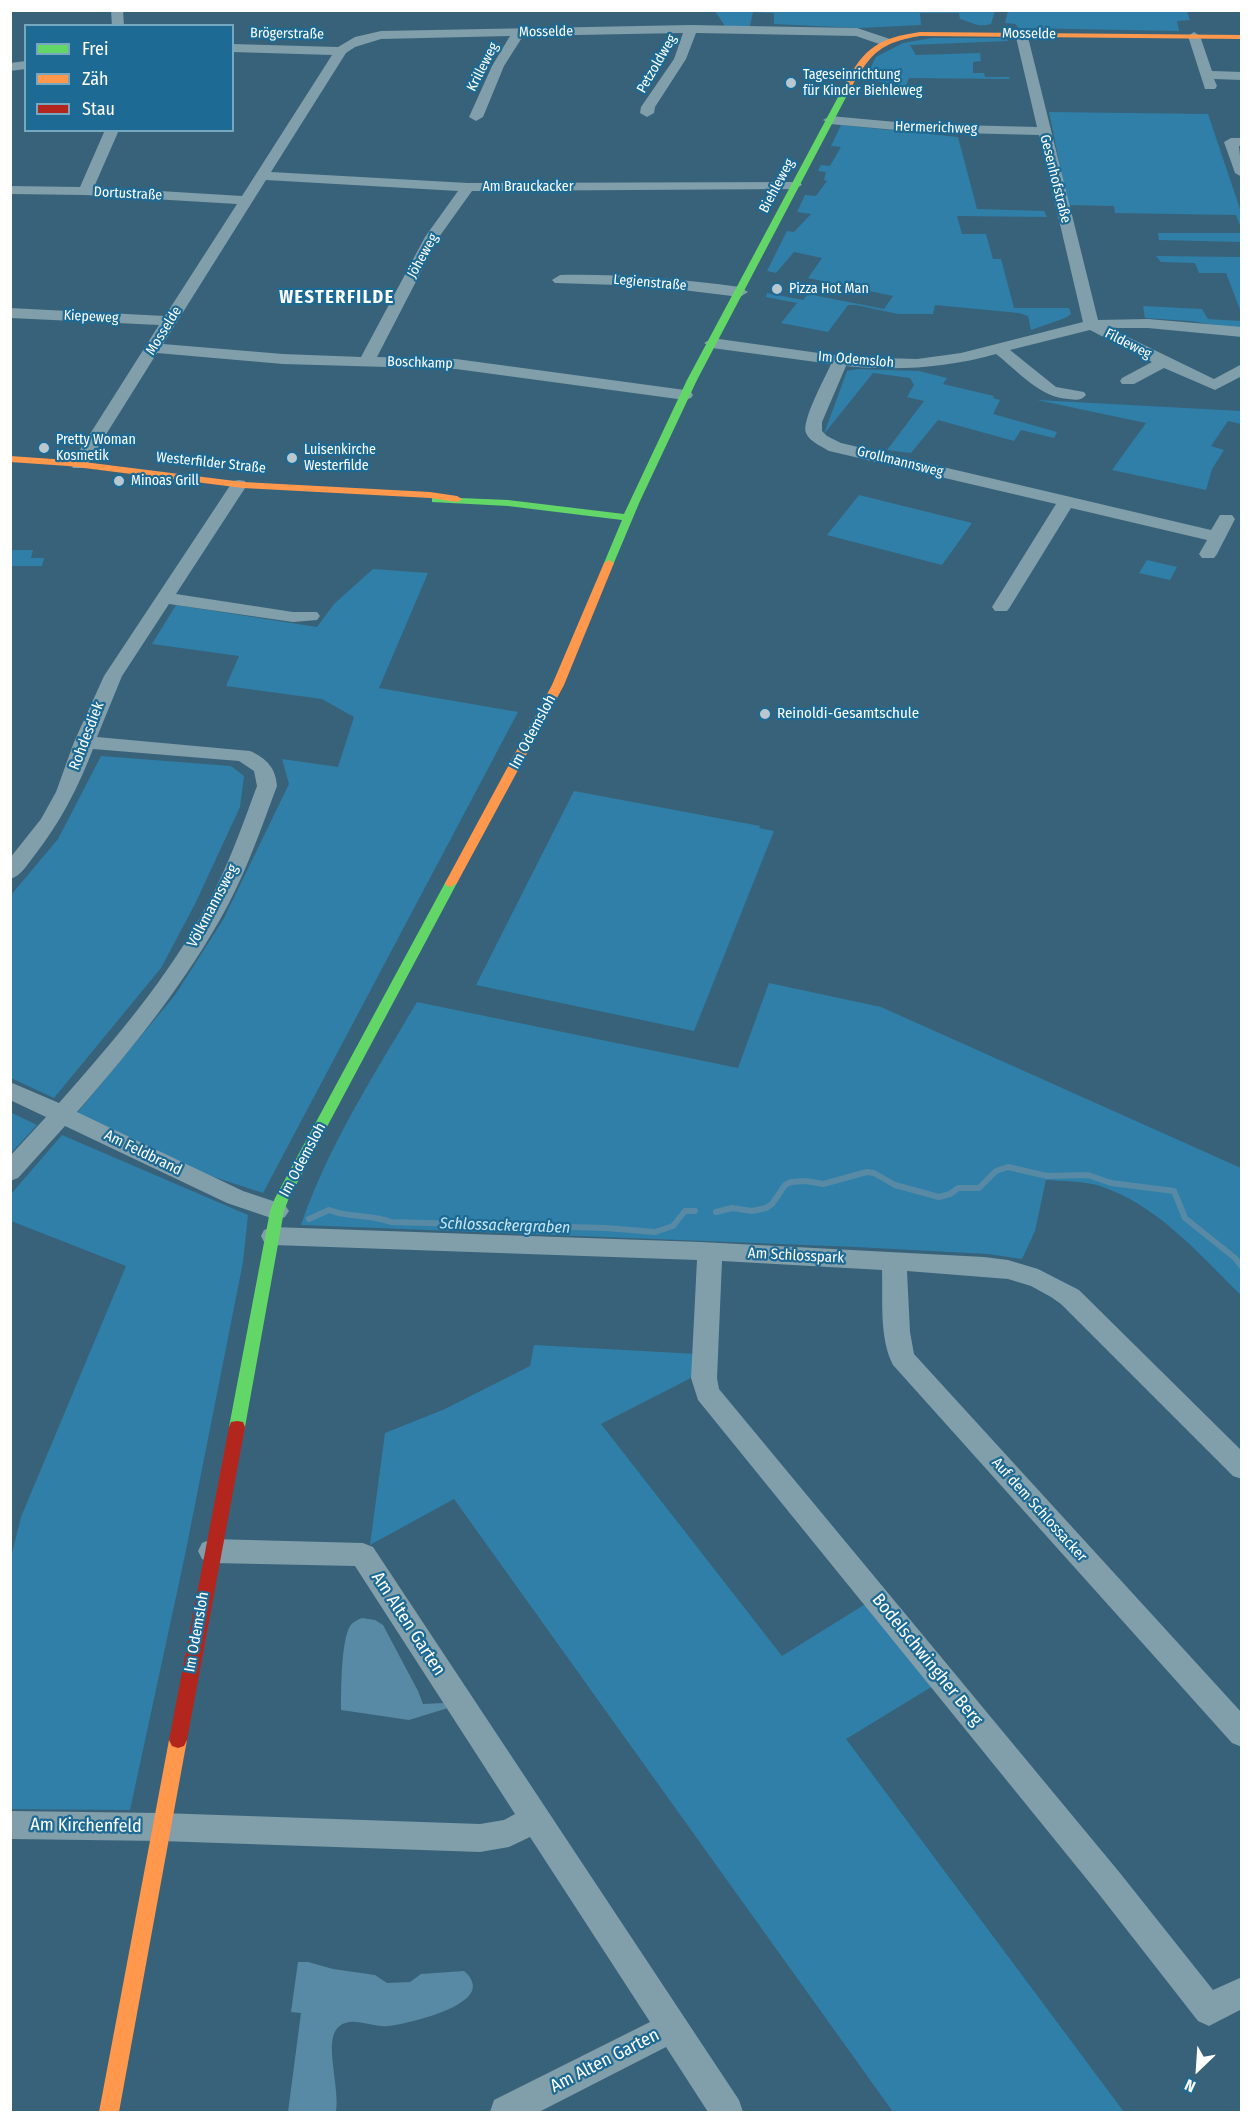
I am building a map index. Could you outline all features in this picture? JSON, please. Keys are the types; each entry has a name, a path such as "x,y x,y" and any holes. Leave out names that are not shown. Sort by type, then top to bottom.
{"street":[{"name":"Mosselde","path":"79,465 341,51 358,40 381,35 691,29 851,32 885,42 927,33 1242,37"},
{"name":"Petzoldweg","path":"647,113 648,107 680,59 691,29"},
{"name":"Krilleweg","path":"476,117 498,66 519,32"},
{"name":"Gesenhofstraße","path":"1021,33 1092,325"},
{"path":"1194,36 1209,81 1242,75"},
{"name":"Biehleweg","path":"710,348 866,53 885,42"},
{"name":"Brögerstraße","path":"234,48 341,51"},
{"name":"Hermerichweg","path":"830,120 903,128 1043,130"},
{"path":"85,191 110,132"},
{"path":"1233,138 1242,173"},
{"name":"Am Brauckacker","path":"262,177 468,187 782,183 795,185"},
{"name":"Jöheweg","path":"367,361 432,237 468,187"},
{"name":"Dortustraße","path":"10,189 246,200"},
{"name":"Legienstraße","path":"560,280 602,279 673,283 740,292"},
{"name":"Kiepeweg","path":"10,313 171,321"},
{"name":"Im Odemsloh","path":"109,2112 277,1211 288,1185 558,685 628,513 710,348 874,363 918,364 966,357 1092,325 1141,323 1239,336"},
{"name":"Fildeweg","path":"1092,325 1164,362 1215,384 1242,369"},
{"name":"Boschkamp","path":"153,348 290,359 464,365 685,395"},
{"path":"999,348 1050,390 1059,394 1078,395"},
{"name":"Grollmannsweg","path":"841,359 814,422 814,432 821,440 835,447 1217,537"},
{"name":"Fildeweg","path":"1128,381 1164,362"},
{"name":"Westerfilder Straße","path":"10,459 79,465 239,485 356,489 408,494 431,500 457,499 628,513"},
{"name":"Rohdesdiek","path":"10,872 38,838 66,791 84,742 113,676 239,485"},
{"path":"1001,607 1066,502"},
{"path":"1208,554 1226,519"},
{"path":"164,598 293,617 311,616"},
{"name":"Völkmannsweg","path":"10,1172 63,1115 165,988 209,920 229,881 267,786 268,776 264,768 243,755 84,742"},
{"name":"Am Feldbrand","path":"10,1090 235,1197 277,1211"},
{"name":"Am Schlosspark","path":"273,1236 711,1252 1006,1268 1043,1279 1070,1297 1242,1468"},
{"name":"Bodelschwingher Berg","path":"711,1252 704,1378 707,1393 1072,1838 1209,2010 1242,1992"},
{"name":"Auf dem Schlossacker","path":"894,1261 897,1332 902,1358 1242,1734"},
{"name":"Am Alten Garten","path":"212,1551 363,1555 727,2112"},
{"path":"162,1827 480,1838 509,1833 536,1818"},
{"name":"Am Kirchenfeld","path":"10,1826 162,1827"},
{"name":"Am Alten Garten","path":"506,2112 672,2027"}],"shaded area":[{"path":"715,11 995,11 991,24 986,25 960,19 959,13 920,13 921,25 859,28 774,24 774,13 753,12 750,26 725,26"},
{"path":"1008,11 1187,11 1190,20 1177,21 1179,31 1019,28 1015,24 1005,23"},
{"path":"932,38 1004,38 1009,41 910,45 916,55 980,53 981,61 973,62 973,73 984,73 985,77 1010,77 1009,79 909,78 906,86 865,79 876,57 903,43"},
{"path":"1049,112 1208,114 1241,212 1241,228 1236,215 1115,213 1114,206 1068,205"},
{"path":"841,125 958,137 977,209 1044,211 1047,217 957,216 962,234 986,234 993,259 1001,259 1014,308 1069,308 1071,314 1031,330 1028,316 1019,313 935,305 933,314 898,314 848,305 828,332 781,323 797,303 766,297 767,293 803,300 808,294 884,309 893,296 808,278 822,258 794,252 776,273 767,271 787,231 794,232 811,214 797,212 805,195 816,196 827,181 824,180 826,172 818,171 821,165 830,166 841,147 831,146"},
{"path":"1158,233 1241,233 1241,242 1159,240"},
{"path":"1156,256 1241,257 1241,312 1226,273 1199,273 1195,263 1161,262"},
{"path":"1143,306 1202,309 1208,319 1241,321 1241,329 1190,321 1145,318"},
{"path":"857,369 919,371 947,378 943,384 994,396 993,398 1000,400 993,414 1057,432 1054,438 1021,430 1014,441 938,420 911,453 887,450 924,401 907,397 914,385 910,378 873,373 824,434 847,371"},
{"path":"1037,400 1241,411 1241,424 1228,421 1211,446 1224,450 1212,469 1206,490 1112,470 1146,423"},
{"path":"859,495 972,523 942,565 827,535"},
{"path":"11,550 33,550 31,558 44,558 42,566 11,566"},
{"path":"1147,560 1177,567 1170,580 1139,573"},
{"path":"373,569 428,573 379,688 518,712 263,1193 211,1176 77,1113 175,995 223,920 289,784 282,759 338,767 354,717 322,699 226,686 239,656 152,644 176,605 317,627 334,604"},
{"path":"101,756 231,766 244,776 240,807 195,904 161,968 54,1098 11,1078 11,895 58,839"},
{"path":"574,791 760,826 759,828 774,831 694,1031 476,985"},
{"path":"769,983 881,1007 1241,1168 1241,1295 1175,1231 1139,1204 1097,1185 1072,1181 1046,1180 1035,1231 1022,1259 988,1254 856,1247 301,1225 338,1138 417,1002 738,1068"},
{"path":"10,1112 37,1125 11,1153 10,1153"},
{"path":"62,1135 248,1215 243,1262 185,1555 130,1810 11,1809 11,1557 21,1517 126,1266 11,1221 11,1194"},
{"path":"534,1345 697,1354 693,1375 689,1379 601,1424 782,1656 867,1603 933,1686 846,1739 1124,2112 893,2112 454,1499 370,1545 385,1433 445,1409 530,1366"},
{"path":"362,1618 375,1620 383,1625 423,1704 445,1703 448,1708 409,1720 341,1710 342,1667 347,1633 355,1621"},
{"path":"298,1962 375,1975 387,1983 410,1982 421,1974 464,1971 471,1980 473,1988 467,1998 458,2004 421,2019 388,2026 360,2022 347,2022 341,2025 333,2037 332,2046 336,2112 288,2112 301,2013 291,2012"}],"waterway":[{"name":"Schlossackergraben","path":"716,1212 732,1208 752,1211 766,1208 772,1204 785,1185 791,1182 806,1181 823,1184 867,1172 874,1173 895,1185 939,1197 950,1194 958,1188 979,1188 996,1171 1008,1167 1047,1176 1088,1175 1111,1183 1174,1191 1185,1218 1235,1258 1242,1267"},
{"name":"Schlossackergraben","path":"309,1219 329,1210 391,1222 606,1228 655,1232 673,1226 685,1211 695,1211"}],"traffic: fast":[{"path":"609,563 635,501 692,380 849,84"},
{"path":"436,500 508,503 626,517"},
{"path":"237,1427 277,1211 282,1198 451,883"}],"traffic: slow":[{"path":"849,84 862,61 876,47 894,39 920,34 1242,37"},
{"path":"10,459 68,463 243,485 430,495 457,499"},
{"path":"451,883 558,685 609,563"},
{"path":"109,2112 178,1740"}],"traffic: jam":[{"path":"178,1740 237,1427"}],"place":[{"name":"Tageseinrichtung für Kinder Biehleweg","path":"791,83"},
{"name":"Pizza Hot Man","path":"777,289"},
{"name":"Pretty Woman Kosmetik","path":"44,448"},
{"name":"Luisenkirche Westerfilde","path":"292,458"},
{"name":"Minoas Grill","path":"119,481"},
{"name":"Reinoldi-Gesamtschule","path":"765,714"}],"district":[{"name":"WESTERFILDE","path":"337,298"}]}
